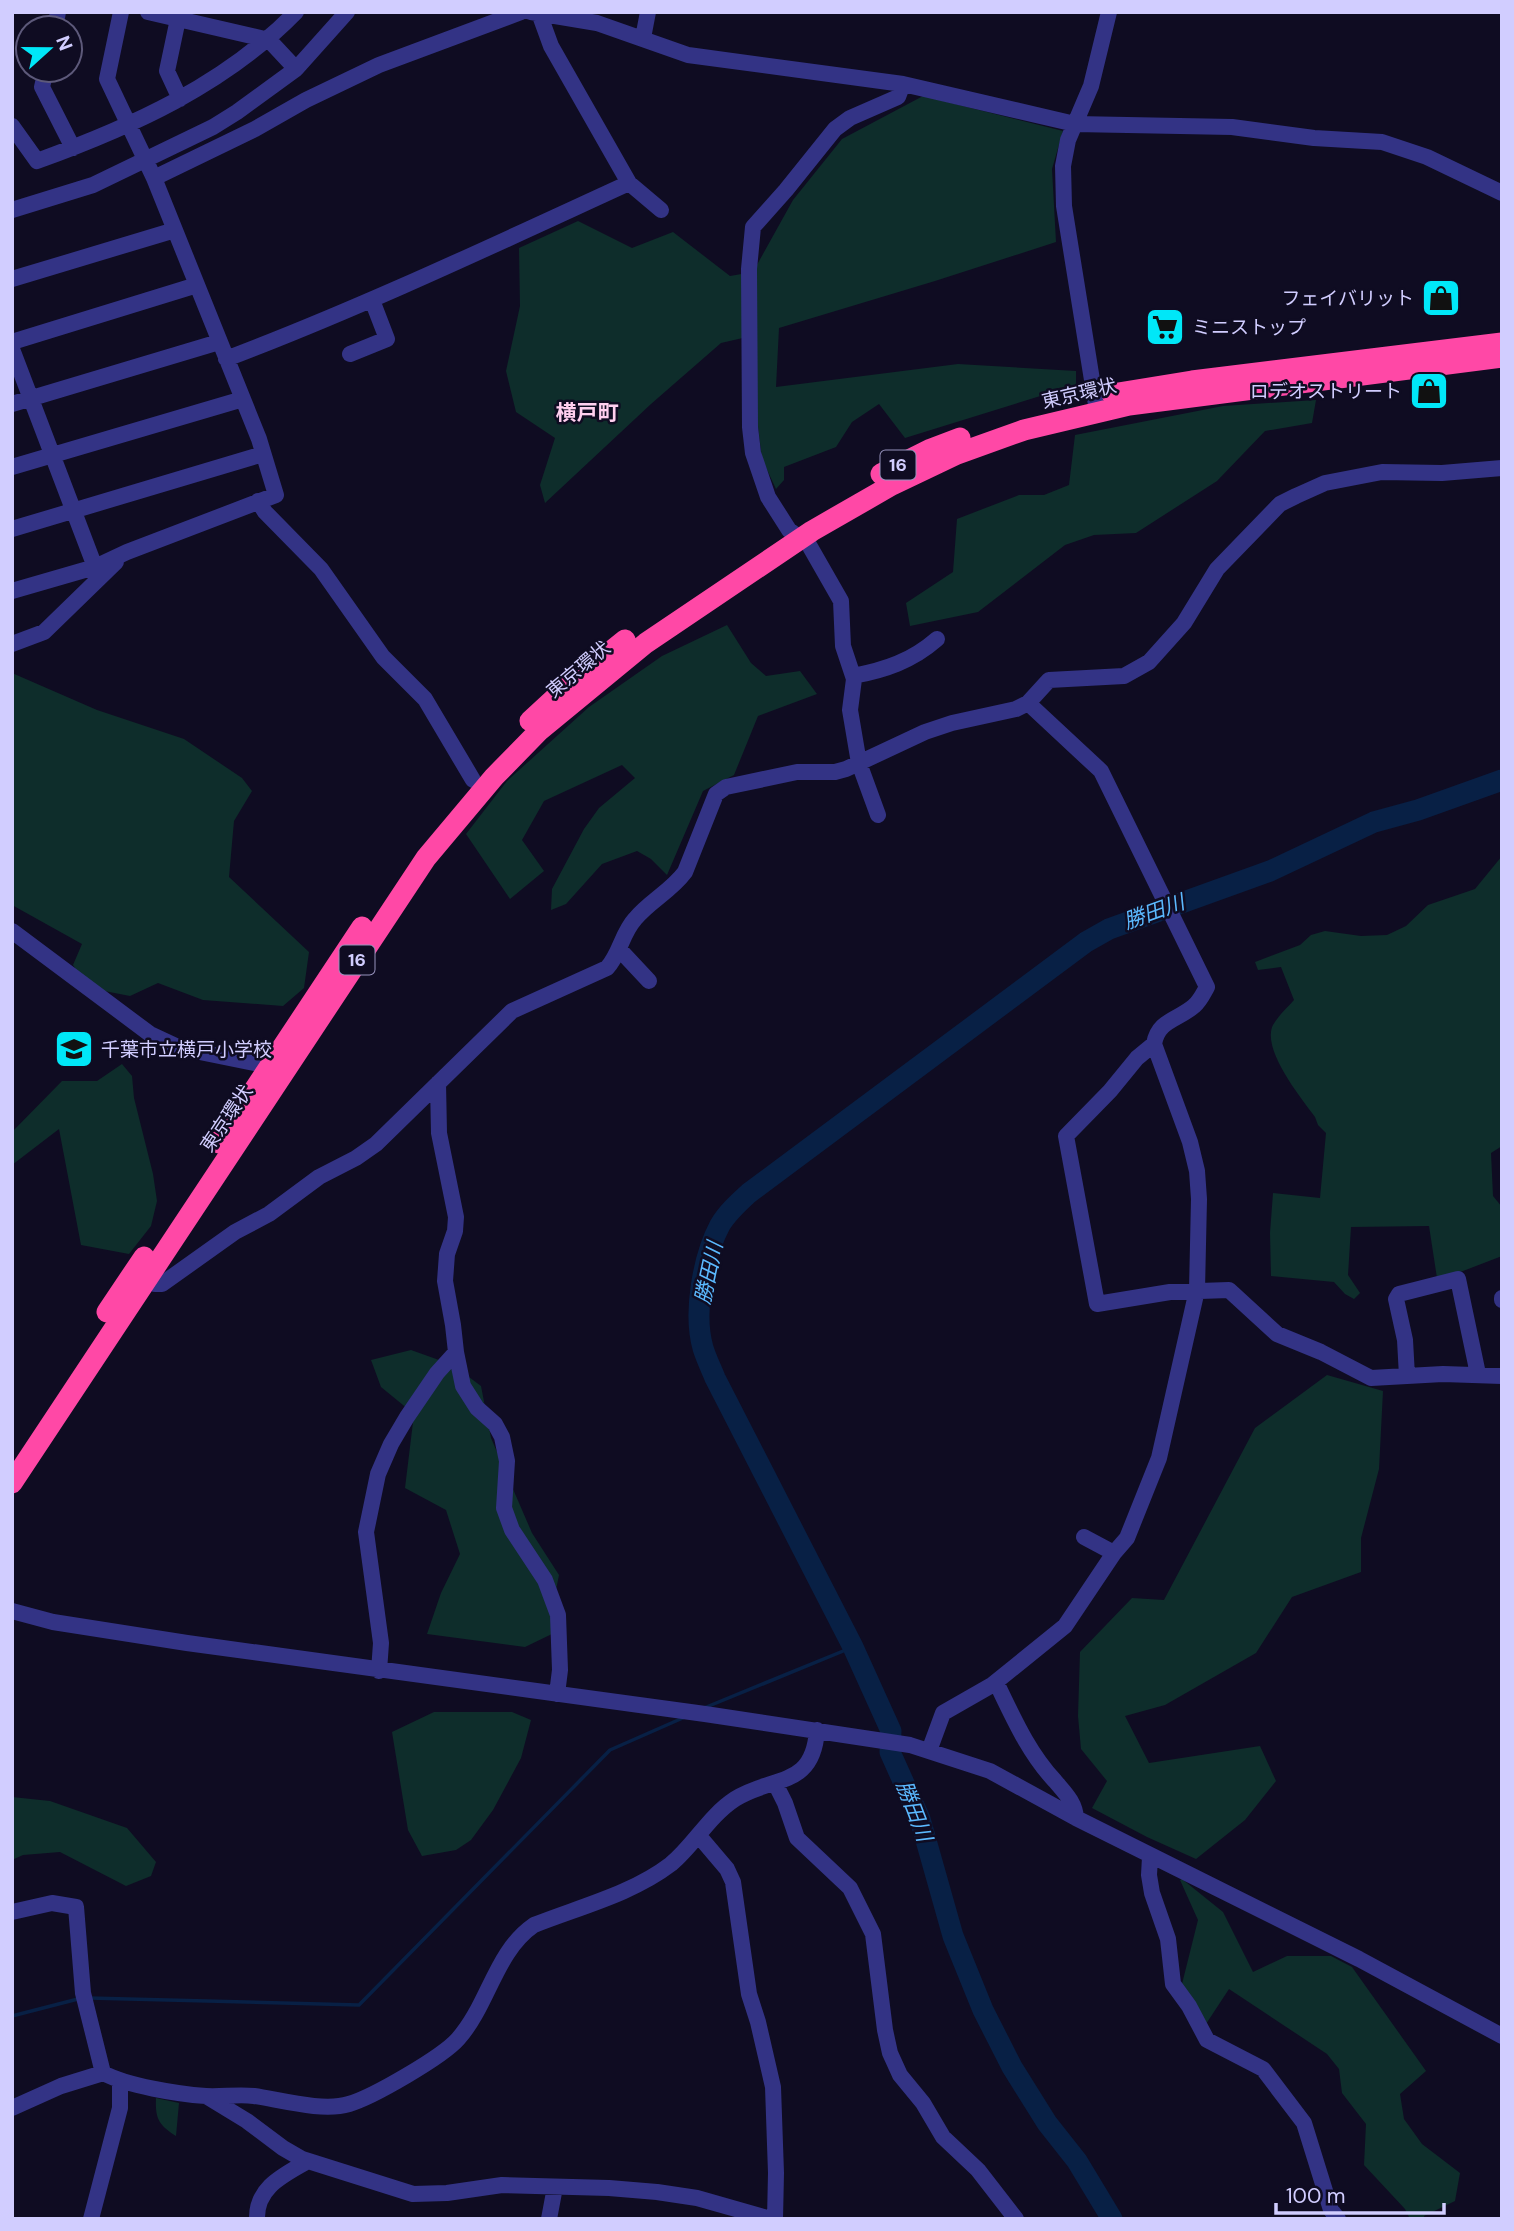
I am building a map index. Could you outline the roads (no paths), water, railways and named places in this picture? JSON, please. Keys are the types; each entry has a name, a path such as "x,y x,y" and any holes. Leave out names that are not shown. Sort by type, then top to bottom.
{"highway":[{"name":"東京環状","path":"12,1483 141,1275 275,1071 415,849 473,780 530,721 602,658 636,632 795,534 957,454 1096,404 1179,383 1502,343"},
{"name":"東京環状","path":"1096,404 1167,400 1502,357"},
{"name":"東京環状","path":"275,1071 426,858 494,776 539,731 646,643 795,534"},
{"name":"東京環状","path":"12,1457 141,1275"}],"street":[{"path":"12,591 95,567 127,551 276,495 243,399 154,178 107,79 121,12"},
{"path":"148,12 269,40 296,69"},
{"path":"12,126 37,161 73,148 180,99 237,65 269,40 296,12"},
{"path":"12,210 71,193 146,160 237,112 296,69 347,12"},
{"path":"154,178 379,65 521,12"},
{"path":"643,38 648,12"},
{"path":"1096,404 1064,206 1063,166 1068,140 1091,86 1109,12"},
{"path":"535,13 597,23 688,55 903,84 1074,124 1232,127 1314,138 1382,142 1427,158 1502,193"},
{"path":"535,13 629,183 661,211"},
{"path":"178,19 167,71 180,99"},
{"path":"43,84 42,88 73,148"},
{"path":"878,816 859,763 850,710 853,676 843,646 841,601 808,545 795,534 768,496 753,453 750,427 749,269 753,227 835,129 850,118 898,97 903,84"},
{"path":"226,359 372,300 629,183"},
{"path":"12,279 175,230"},
{"path":"12,342 197,285"},
{"path":"350,354 387,339 372,300"},
{"path":"12,404 219,342"},
{"path":"12,349 95,567"},
{"path":"12,467 243,399"},
{"path":"12,529 263,454"},
{"path":"141,1275 155,1284 162,1284 236,1232 269,1214 319,1177 366,1151 512,1011 607,968 616,958 635,919 685,872 716,794 726,787 797,772 835,772 925,732 952,723 1016,709 1028,702 1049,680 1124,676 1149,662 1184,623 1217,569 1280,504 1325,483 1353,476 1406,471 1454,473 1502,468"},
{"path":"258,502 321,569 383,657 425,699 473,780"},
{"path":"12,644 44,632 127,551"},
{"path":"853,676 905,662 937,639"},
{"path":"926,1750 943,1713 996,1682 1065,1626 1127,1538 1159,1458 1197,1290 1197,1171 1180,1113 1154,1044 1156,1033 1163,1025 1196,1005 1207,987 1101,771 1028,702"},
{"path":"12,930 150,1034 180,1048 275,1071"},
{"path":"620,950 649,981"},
{"path":"1154,1044 1137,1058 1110,1091 1066,1136 1097,1304 1170,1292 1229,1290 1277,1334 1321,1352 1371,1378 1478,1374 1502,1376"},
{"path":"438,1083 439,1133 456,1217 455,1231 447,1254 445,1281 456,1352 463,1386 477,1408 495,1424 502,1437 507,1461 503,1508 512,1530 545,1580 558,1615 560,1670 557,1694"},
{"path":"1407,1376 1405,1340 1396,1299 1399,1294 1458,1279 1478,1374"},
{"path":"379,1671 381,1643 366,1532 378,1474 407,1417 437,1373 456,1352"},
{"path":"1084,1537 1114,1553"},
{"path":"12,1611 52,1622 379,1671 705,1714 910,1745 990,1771 1150,1857 1359,1959 1502,2036"},
{"path":"996,1682 1031,1754 1069,1797 1075,1807 1076,1818"},
{"path":"12,2108 61,2086 103,2073 120,2081 206,2096 250,2096 330,2107 348,2105 364,2098 449,2049 479,2008 503,1960 522,1934 534,1925 656,1875 691,1847 734,1800 800,1771 811,1760 816,1748 817,1730"},
{"path":"775,1783 797,1838 850,1888 873,1934 885,2029 900,2075 923,2103 943,2137 978,2171 1016,2219"},
{"path":"206,2096 247,2121 283,2148 308,2161 413,2194 447,2193 502,2185 657,2192 707,2201 773,2219 776,2173 774,2087 749,1994 733,1882 727,1870 699,1836"},
{"path":"1150,1857 1152,1893 1168,1939 1173,1984 1189,2006 1207,2040 1263,2068 1304,2123 1331,2210 1338,2219"},
{"path":"12,1912 52,1903 76,1907 84,1998 103,2073"},
{"path":"93,2217 120,2108 120,2081"},
{"path":"257,2219 257,2205 270,2183 308,2161"},
{"path":"549,2219 555,2187"}],"waterway":[{"name":"勝田川","path":"1112,2219 1077,2161 1047,2123 1012,2067 983,2010 953,1936 920,1819 890,1752 891,1731 853,1647 715,1378 703,1348 699,1319 701,1285 709,1253 723,1221 749,1193 1086,942 1109,929 1270,871 1374,822 1418,810 1502,780"},
{"path":"704,1708 853,1647"},
{"path":"89,1998 359,2005 610,1750 685,1717"},
{"path":"12,2016 78,1999"}],"place":[{"name":"フェイバリット","path":"1441,298"},
{"name":"ミニストップ","path":"1165,327"},
{"name":"ロデオストリート","path":"1429,391"},
{"name":"千葉市立横戸小学校","path":"74,1049"}],"district":[{"name":"横戸町","path":"587,413"}]}
